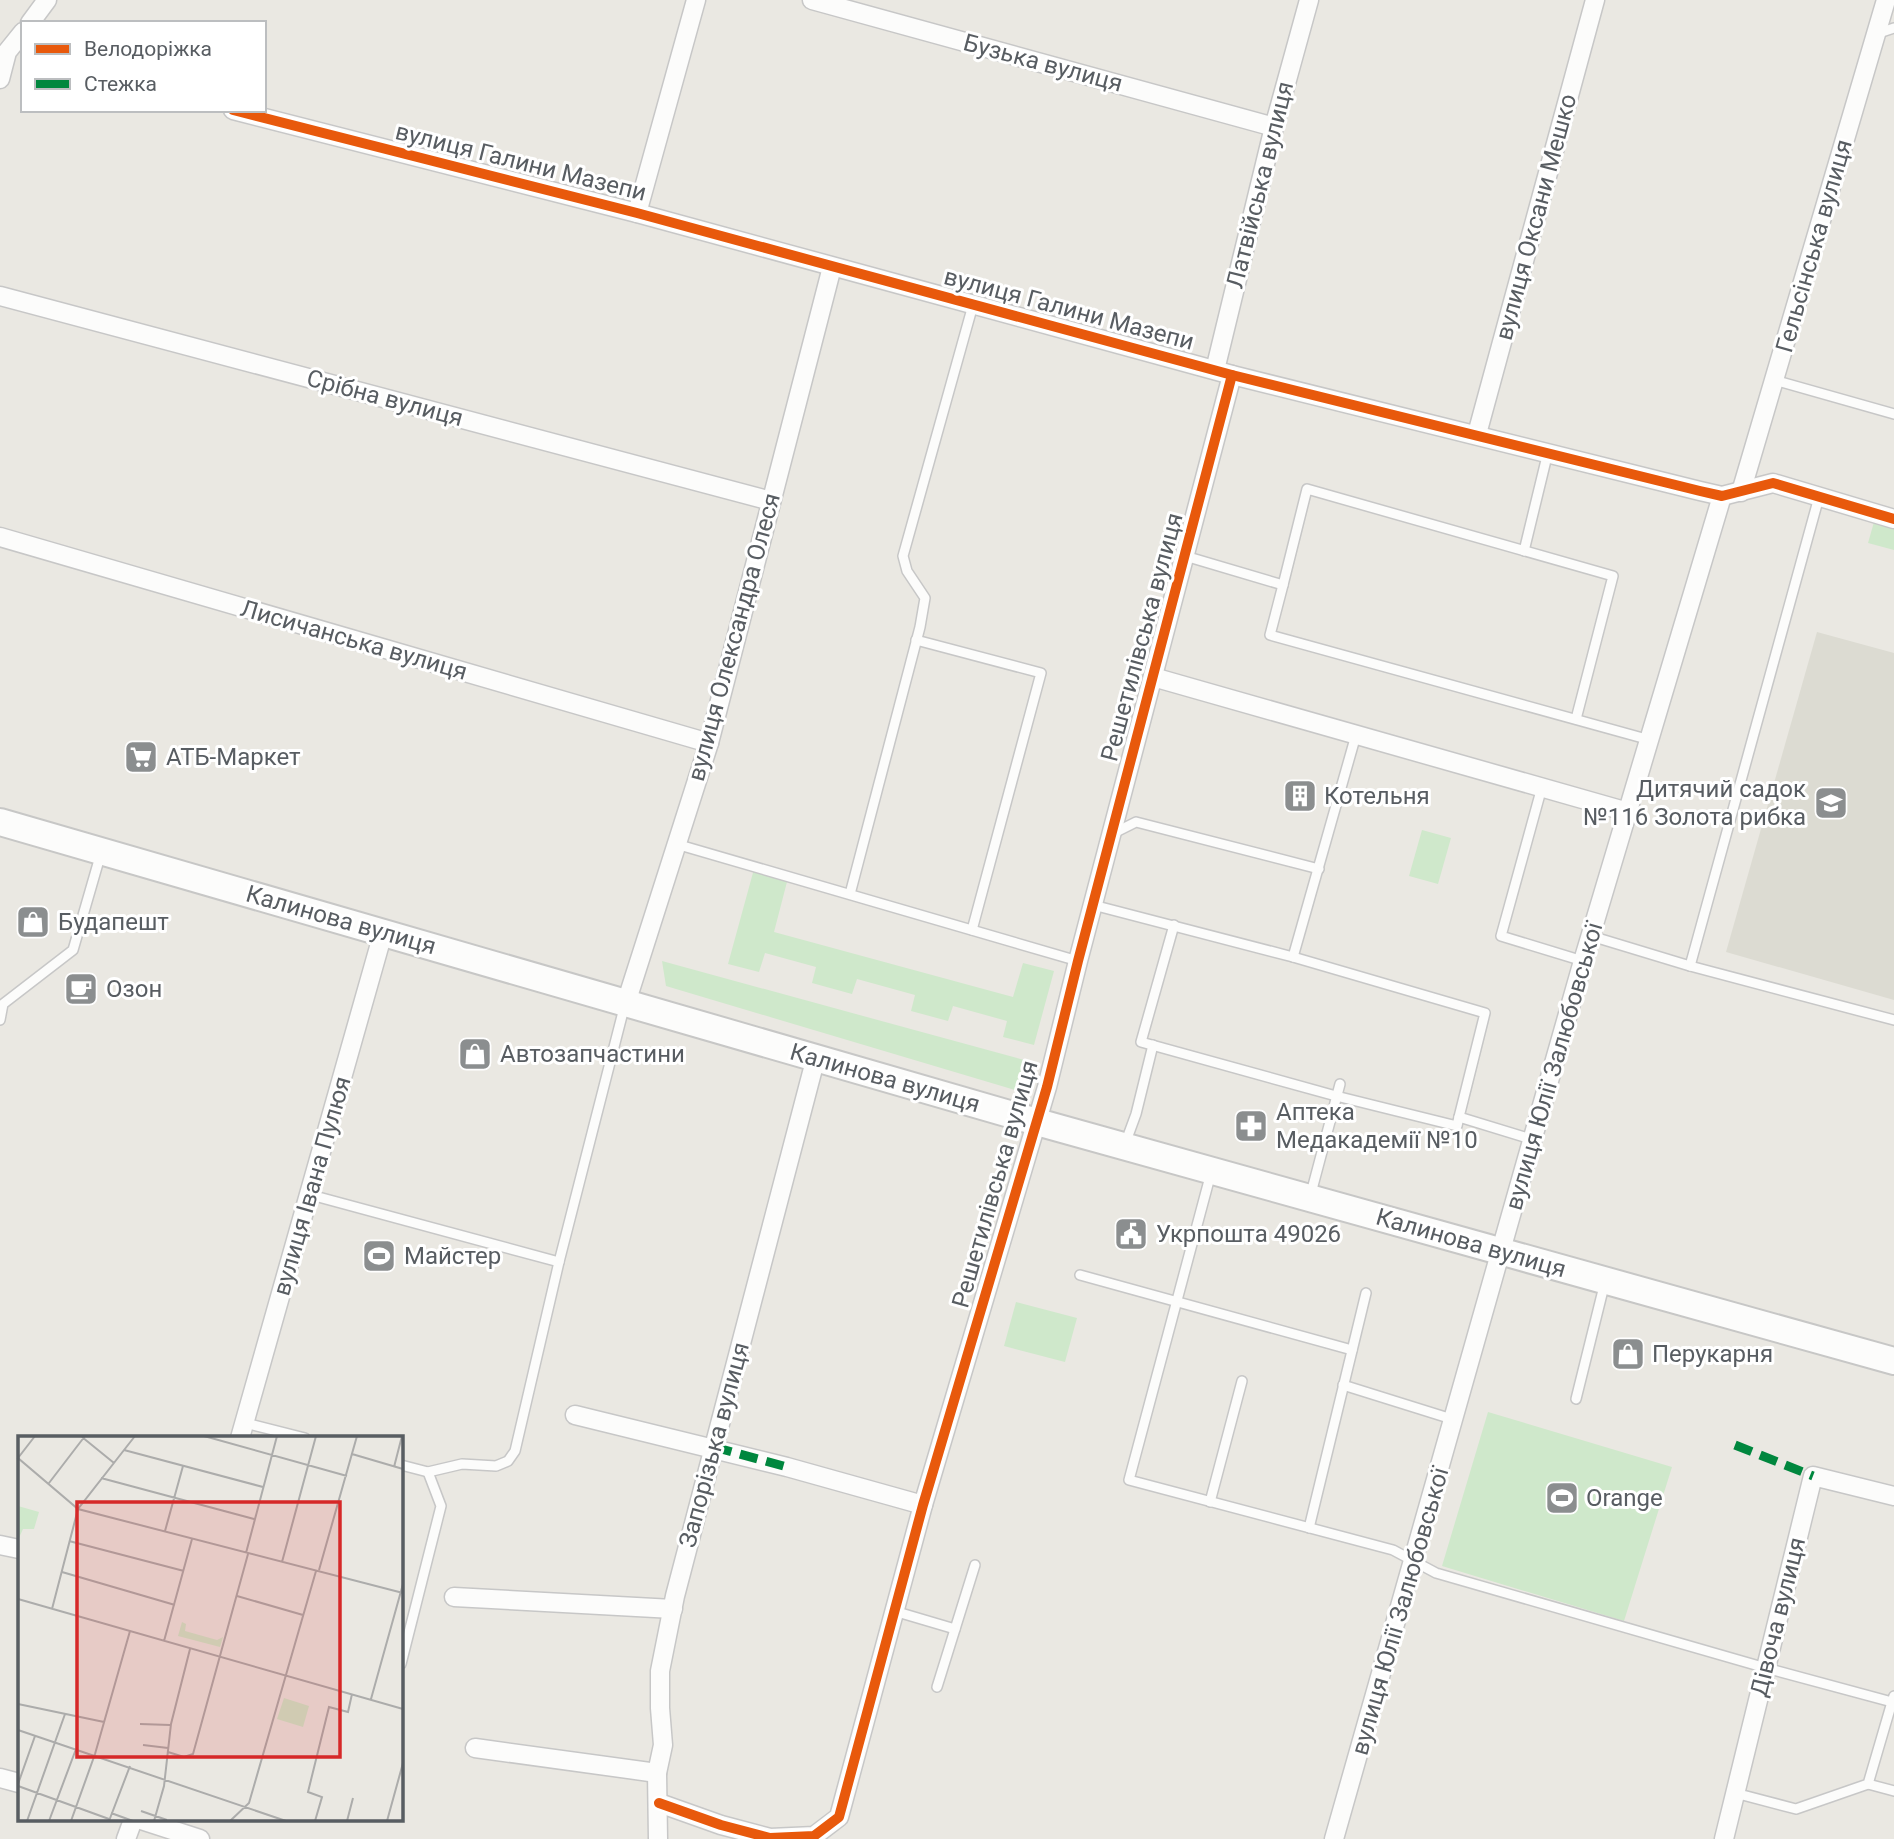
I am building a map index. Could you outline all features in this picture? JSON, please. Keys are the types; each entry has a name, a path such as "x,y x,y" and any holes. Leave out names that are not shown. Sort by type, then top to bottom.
{"main road":[{"name":"Калинова вулиця","path":"0,821 1037,1122 1894,1361"}],"street":[{"path":"31,21 47,0"},
{"path":"637,213 696,0"},
{"name":"Бузька вулиця","path":"812,0 1274,127"},
{"name":"Латвійська вулиця","path":"1224,373 1274,127 1308,0"},
{"name":"вулиця Оксани Мешко","path":"1477,434 1595,0"},
{"name":"Гельсінська вулиця","path":"1741,492 1886,0"},
{"path":"0,79 10,52 21,35"},
{"name":"вулиця Галини Мазепи","path":"241,112 637,213 1224,373 1723,496 1773,483 1894,519"},
{"name":"вулиця Олександра Олеся","path":"626,1003 709,743 832,267"},
{"name":"Срібна вулиця","path":"0,296 771,501"},
{"name":"Решетилівська вулиця","path":"659,1803 721,1825 770,1838 814,1836 839,1817 923,1505 1037,1122 1185,556 1224,373"},
{"name":"вулиця Юлії Залюбовської","path":"1334,1839 1583,961 1723,496"},
{"name":"Лисичанська вулиця","path":"0,537 709,743"},
{"path":"1153,677 1628,811"},
{"name":"вулиця Івана Пулюя","path":"243,1430 383,933"},
{"name":"Запорізька вулиця","path":"658,1839 657,1773 663,1745 660,1671 714,1447 816,1057"},
{"path":"575,1415 788,1466 923,1505"},
{"name":"Дівоча вулиця","path":"1724,1839 1813,1476 1894,1496"},
{"path":"0,1545 18,1549"},
{"path":"454,1597 673,1609"},
{"path":"475,1748 657,1773"},
{"path":"0,1777 18,1783"},
{"path":"126,1839 132,1822"},
{"path":"147,1822 200,1839"}],"lane":[{"path":"1876,34 1894,28"},
{"path":"850,894 925,598 907,571 903,556 973,305"},
{"path":"1774,380 1894,414"},
{"path":"1524,551 1548,452"},
{"path":"1576,719 1613,576 1307,489 1270,635 1650,740"},
{"path":"1690,966 1819,497"},
{"path":"1185,556 1283,585"},
{"path":"916,640 1041,673 972,930"},
{"path":"1293,957 1356,735"},
{"path":"1542,787 1501,936 1583,961"},
{"path":"1111,834 1136,822 1318,869"},
{"path":"676,844 1077,961"},
{"path":"0,1020 4,1004 73,950 102,851"},
{"path":"1093,905 1174,925 1293,957 1485,1013 1457,1126 1141,1042 1174,925"},
{"path":"1591,936 1690,966 1894,1020"},
{"path":"402,1465 428,1472 462,1464 496,1466 508,1461 515,1451 559,1262 626,1003"},
{"path":"1125,1146 1153,1045"},
{"path":"1310,1198 1340,1084"},
{"path":"1459,1117 1534,1140"},
{"path":"1211,1171 1129,1480 1392,1550 1436,1573 1766,1668 1893,1699 1868,1784"},
{"path":"310,1195 559,1262"},
{"path":"1080,1275 1352,1350"},
{"path":"1576,1399 1605,1280"},
{"path":"1309,1528 1366,1293"},
{"path":"1210,1502 1242,1381"},
{"path":"1343,1385 1455,1419"},
{"path":"243,1430 290,1436"},
{"path":"402,1660 441,1506 428,1472"},
{"path":"937,1687 975,1565"},
{"path":"894,1611 955,1629"},
{"path":"1735,1793 1796,1809 1868,1784 1894,1791"}],"shaded area":[{"name":"Дитячий садок №116 Золота рибка","path":"1817,632 1894,653 1894,1000 1726,952"}],"green space":[{"path":"1874,522 1894,527 1894,550 1868,543"},
{"path":"1422,830 1451,838 1438,884 1409,876"},
{"path":"754,869 788,878 774,932 1013,997 1023,963 1054,971 1034,1045 1003,1037 1007,1021 953,1006 948,1021 911,1011 915,995 857,979 852,994 812,983 816,967 765,953 759,972 728,964"},
{"path":"662,961 1035,1063 1015,1090 666,986"},
{"path":"1016,1302 1077,1318 1065,1362 1004,1346"},
{"name":"Orange","path":"1488,1412 1672,1467 1624,1621 1442,1566"}],"marked path":[{"path":"1735,1445 1813,1476"},
{"path":"714,1447 787,1467"}],"cycle path":[{"path":"241,112 637,213 1232,375 1700,491 1722,496 1773,483 1894,519"},
{"path":"659,1803 721,1825 770,1838 814,1836 839,1817 923,1505 1047,1087 1232,375"}],"place":[{"name":"АТБ-Маркет","path":"141,757"},
{"name":"Котельня","path":"1300,796"},
{"name":"Дитячий садок №116 Золота рибка","path":"1831,803"},
{"name":"Будапешт","path":"33,922"},
{"name":"Озон","path":"81,989"},
{"name":"Автозапчастини","path":"475,1054"},
{"name":"Аптека Медакадемії №10","path":"1251,1126"},
{"name":"Укрпошта 49026","path":"1131,1234"},
{"name":"Майстер","path":"379,1256"},
{"name":"Перукарня","path":"1628,1354"},
{"name":"Orange","path":"1562,1498"}]}
